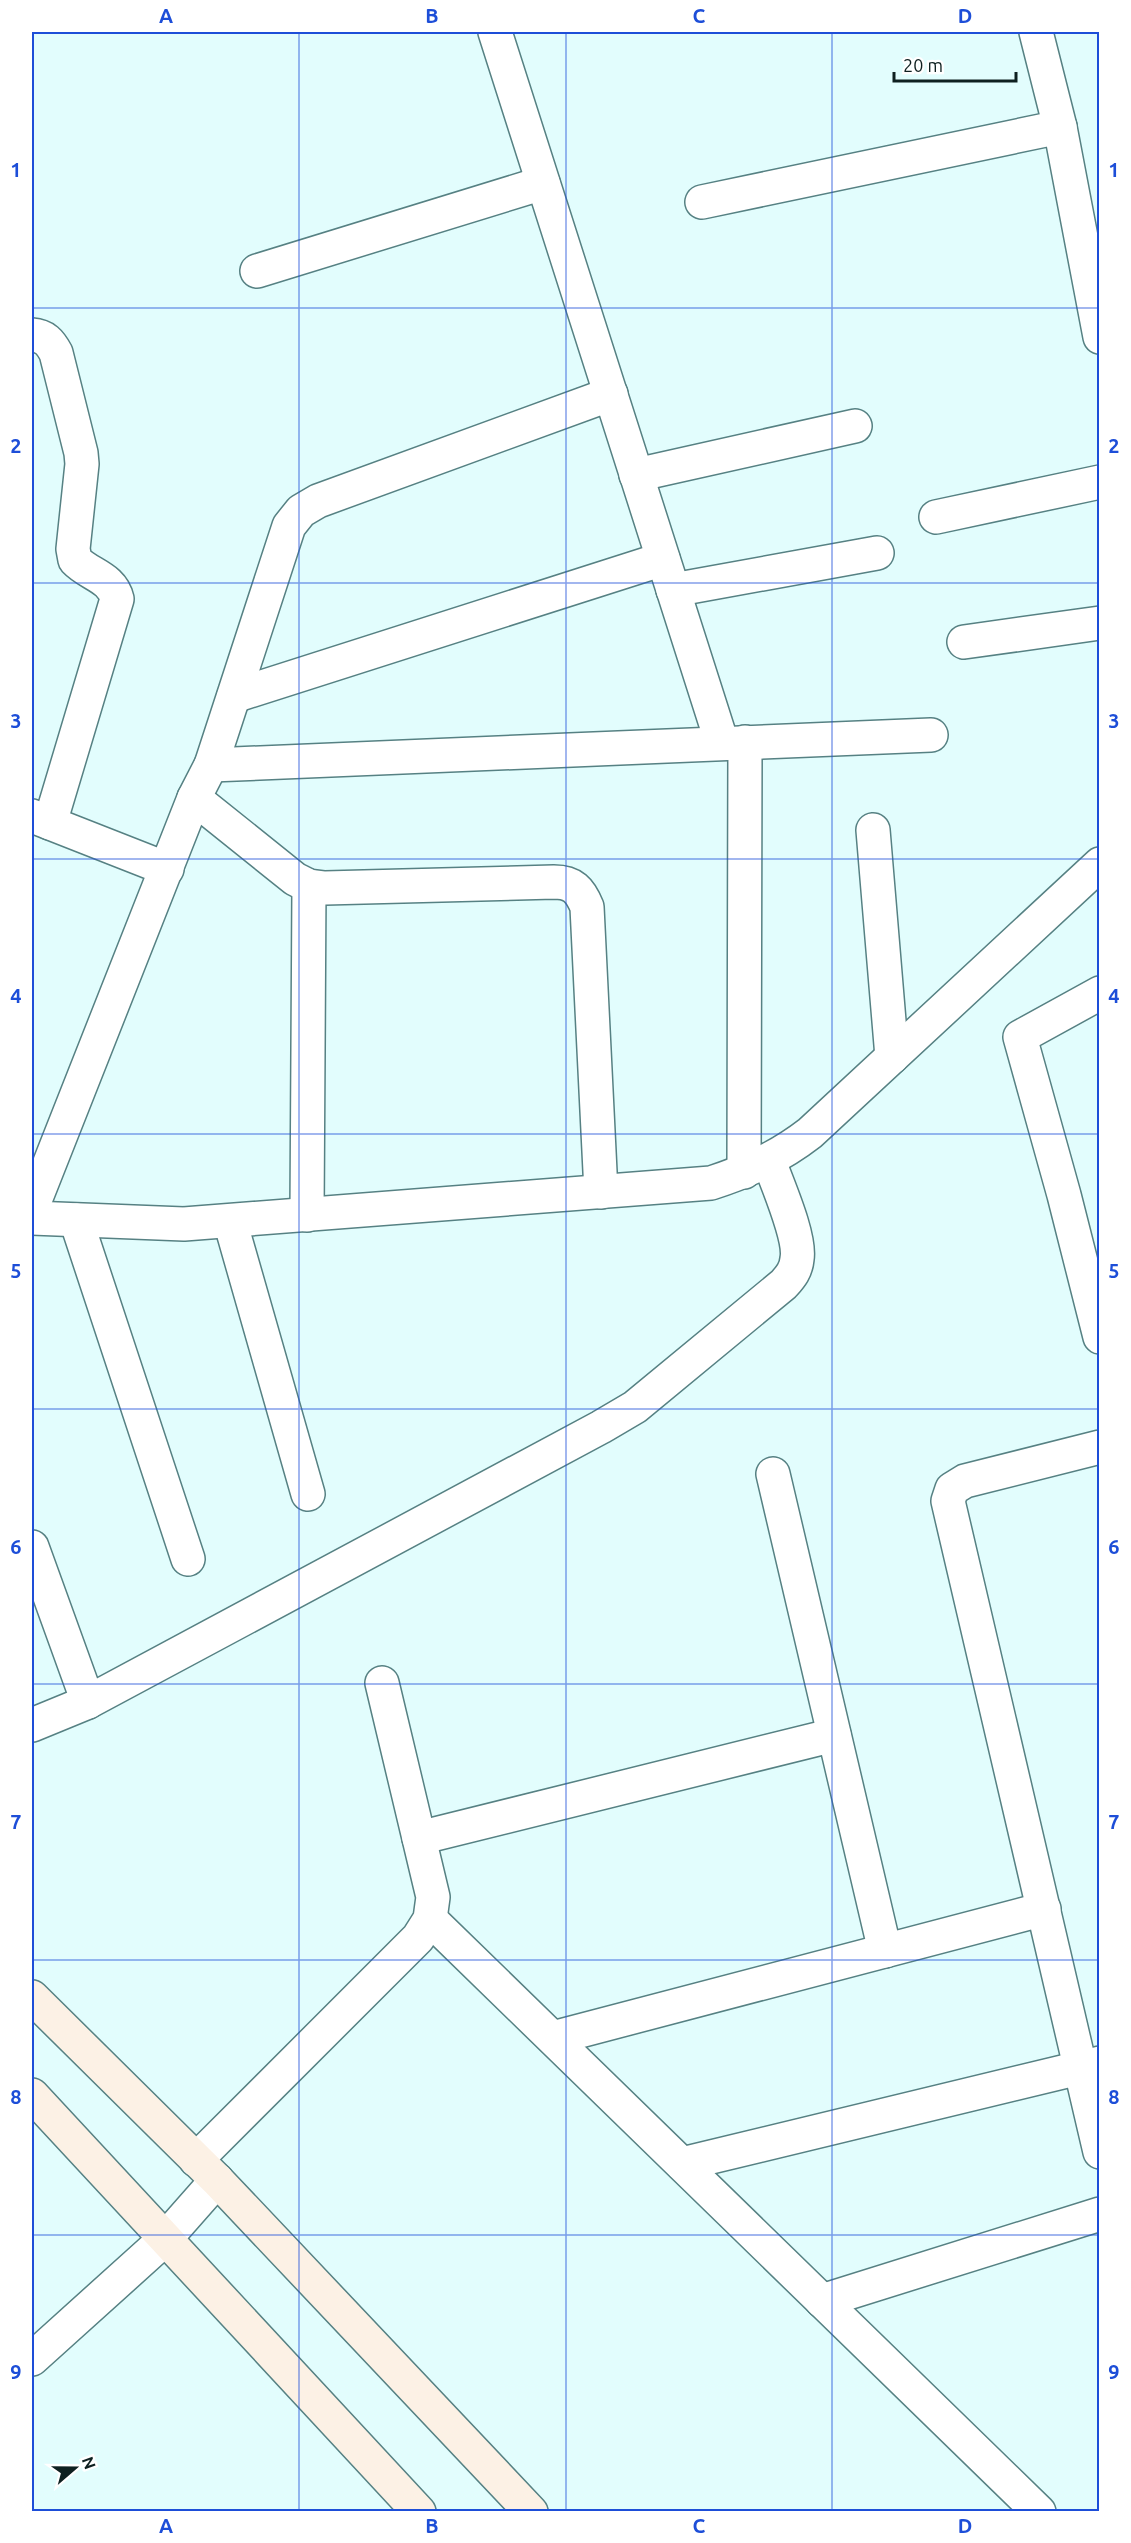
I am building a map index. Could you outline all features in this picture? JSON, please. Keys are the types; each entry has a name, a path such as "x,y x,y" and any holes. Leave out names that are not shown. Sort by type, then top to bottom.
{"street":[{"path":"32,1725 88,1701 601,1427 634,1407 784,1284 794,1272 798,1258 796,1240 757,1167 734,743 673,590 495,32"},
{"path":"1036,32 1060,127 1100,337"},
{"path":"702,202 1060,127"},
{"path":"257,271 543,183"},
{"path":"32,335 41,336 50,342 56,352 81,453 82,464 73,549 75,560 109,582 115,590 117,599 41,820 167,869"},
{"path":"611,394 318,501 301,511 289,526 211,765 194,798 32,1207 76,1220 184,1224 711,1184 757,1167 786,1152 810,1133 1100,864"},
{"path":"636,475 855,426"},
{"path":"936,517 1100,482"},
{"path":"673,590 877,553"},
{"path":"234,696 663,559"},
{"path":"964,642 1100,622"},
{"path":"211,765 932,735"},
{"path":"194,798 295,879 309,886 325,888 567,882 581,892 587,907 601,1192"},
{"path":"873,830 892,1057"},
{"path":"307,1215 309,886"},
{"path":"1100,993 1020,1037 1095,1300 1100,1337"},
{"path":"76,1220 188,1559"},
{"path":"230,1221 308,1494"},
{"path":"1100,1448 965,1481 952,1489 948,1501 1044,1909 1090,2066 1100,2152"},
{"path":"773,1474 885,1951"},
{"path":"32,1547 88,1701"},
{"path":"32,2359 165,2239 206,2170 418,1938 430,1919 434,1897 382,1683"},
{"path":"419,1838 834,1734"},
{"path":"553,2038 1044,1909"},
{"path":"430,1919 1039,2511"},
{"path":"32,1997 206,2170 531,2511"},
{"path":"682,2164 1090,2066"},
{"path":"32,2095 419,2511"},
{"path":"822,2301 1100,2214"}]}
